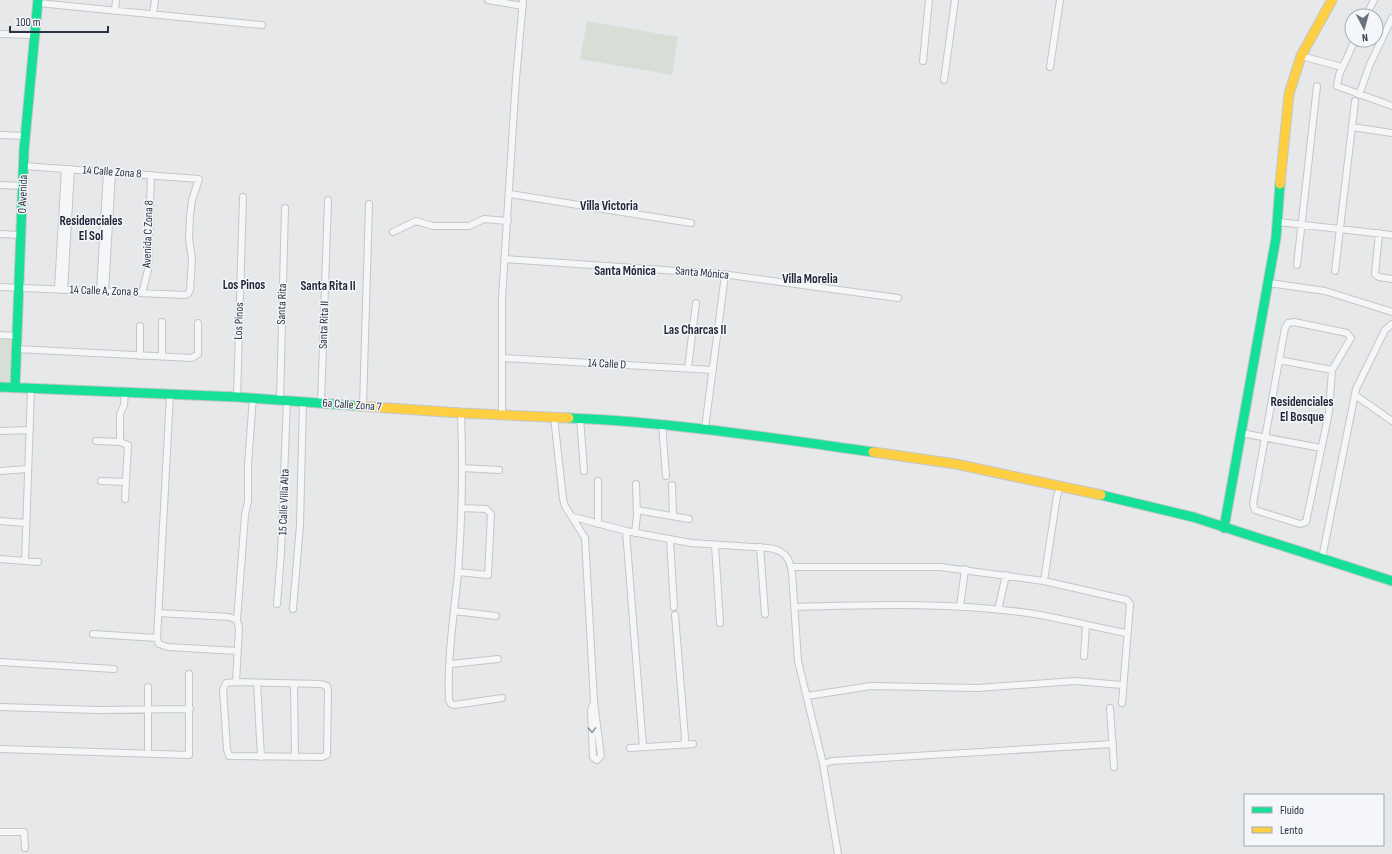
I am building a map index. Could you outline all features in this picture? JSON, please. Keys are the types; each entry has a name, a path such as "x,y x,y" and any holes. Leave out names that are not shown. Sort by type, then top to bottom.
{"street":[{"path":"115,10 116,0"},
{"path":"153,14 155,0"},
{"path":"488,0 523,3 516,79 510,194 502,298 502,415"},
{"path":"923,61 929,0"},
{"path":"944,80 955,0"},
{"path":"1050,67 1060,0"},
{"path":"1224,528 1269,283 1278,222 1287,110 1292,80 1310,37 1332,0"},
{"path":"38,1 262,25"},
{"name":"0 Avenida","path":"15,388 24,166 38,1"},
{"path":"1335,271 1352,127 1357,98 1370,64 1392,18"},
{"path":"0,34 35,35"},
{"path":"1350,48 1342,67 1337,86 1357,98 1392,106"},
{"path":"1301,56 1342,67"},
{"path":"1297,265 1317,86"},
{"path":"1352,127 1392,133"},
{"path":"0,135 26,136"},
{"name":"14 Calle Zona 8","path":"24,166 199,179 192,200 190,216 189,239 192,259 188,294"},
{"path":"61,289 68,169"},
{"path":"103,291 109,172"},
{"name":"Avenida C Zona 8","path":"142,293 148,270 151,175"},
{"path":"0,185 23,186"},
{"path":"510,194 691,223"},
{"name":"Los Pinos","path":"237,397 243,198"},
{"name":"Santa Rita II","path":"321,403 328,200"},
{"path":"363,406 369,204"},
{"name":"Santa Rita","path":"283,400 285,208"},
{"path":"393,232 416,220 433,226 469,226 484,218 508,221"},
{"path":"1278,222 1392,235"},
{"path":"1379,233 1375,274 1378,277 1392,279"},
{"path":"0,234 21,235"},
{"name":"Santa Mónica","path":"505,259 725,275 898,298"},
{"path":"704,428 725,275"},
{"path":"1269,283 1325,291 1392,312"},
{"name":"14 Calle A, Zona 8","path":"0,287 188,294"},
{"path":"688,368 696,303"},
{"path":"162,322 162,356"},
{"path":"1294,322 1347,333 1351,336 1350,341 1332,370 1329,412 1306,522 1300,524 1256,510 1253,508 1265,437 1285,328 1288,323 1294,322"},
{"path":"17,349 140,356 196,356 198,352 198,323"},
{"path":"1322,558 1358,383 1385,330 1392,324"},
{"path":"140,326 140,356"},
{"path":"0,335 18,336"},
{"name":"14 Calle D","path":"502,358 712,370"},
{"path":"1279,360 1332,370"},
{"name":"6a Calle Zona 7","path":"0,388 237,397 461,413 580,418 704,428 930,460 1160,508 1392,581"},
{"path":"26,561 31,389"},
{"path":"120,442 120,414 124,406 124,393"},
{"path":"170,395 157,638 159,644 165,646 237,651"},
{"path":"1355,395 1392,421"},
{"path":"236,682 239,626 237,620 245,515 248,504 248,465 253,398"},
{"name":"15 Calle Villa Alta","path":"277,604 282,531 283,400"},
{"path":"293,609 300,525 303,401"},
{"path":"461,413 461,508 449,694 451,704 454,705 502,698"},
{"path":"554,417 563,499 565,506 574,517 577,526 585,538 594,702 601,756 597,760 593,757 591,710 594,702"},
{"path":"580,418 584,470"},
{"path":"662,424 666,476"},
{"path":"0,431 30,430"},
{"path":"1241,433 1321,448"},
{"path":"96,441 126,443 128,447 125,499"},
{"path":"462,468 499,470"},
{"path":"0,471 28,469"},
{"path":"101,481 126,482"},
{"path":"598,482 598,524"},
{"path":"635,533 637,510 636,484"},
{"path":"672,485 673,516"},
{"path":"1044,581 1057,496 1060,488"},
{"path":"458,572 488,575 491,514 486,509 461,508"},
{"path":"637,510 689,519"},
{"path":"574,517 626,531 670,540 715,545 773,548 782,552 789,558 795,607 798,661 823,764 838,854"},
{"path":"0,521 26,523"},
{"path":"626,531 643,747"},
{"path":"670,540 674,607"},
{"path":"715,545 720,623"},
{"path":"760,547 765,614"},
{"path":"0,559 38,562"},
{"path":"791,567 923,566 965,569 1044,581 1127,600 1130,604 1126,633 1122,703"},
{"path":"960,607 965,569"},
{"path":"998,610 1006,576"},
{"path":"795,607 889,605 960,607 998,610 1049,617 1126,633"},
{"path":"454,611 496,616"},
{"path":"159,613 229,617 237,620"},
{"path":"675,615 685,738 684,745"},
{"path":"1084,656 1086,625"},
{"path":"93,634 157,638"},
{"path":"451,664 498,659"},
{"path":"0,662 114,669"},
{"path":"0,749 189,754 189,674"},
{"path":"807,696 871,686 978,688 1075,681 1122,685"},
{"path":"236,682 323,684 327,686 328,754 324,757 232,757 228,753 224,688 226,683 236,682"},
{"path":"257,683 261,757"},
{"path":"294,684 295,757"},
{"path":"148,688 148,748"},
{"path":"0,707 31,707 43,709 190,709"},
{"path":"1110,708 1114,767"},
{"path":"630,748 693,744"},
{"path":"823,764 832,761 1113,744"},
{"path":"0,832 24,832 25,848"}],"shaded area":[{"path":"587,21 678,37 672,75 580,59"},
{"path":"0,338 14,338 12,384 0,383"}],"traffic: fast":[{"path":"15,388 24,150 38,0"},
{"path":"1224,528 1276,238 1280,184"},
{"path":"0,387 237,397 359,406"},
{"path":"569,418 683,427 873,452"},
{"path":"1101,495 1193,517 1392,581"}],"traffic: slow":[{"path":"1280,184 1289,94 1301,56 1332,0"},
{"path":"359,406 569,418"},
{"path":"873,452 956,464 1101,495"}],"district":[{"name":"Villa Victoria","path":"609,206"},
{"name":"Residenciales El Sol","path":"91,228"},
{"name":"Santa Mónica","path":"625,271"},
{"name":"Villa Morelia","path":"810,279"},
{"name":"Los Pinos","path":"244,285"},
{"name":"Santa Rita II","path":"328,286"},
{"name":"Las Charcas II","path":"695,330"},
{"name":"Residenciales El Bosque","path":"1302,410"}]}
